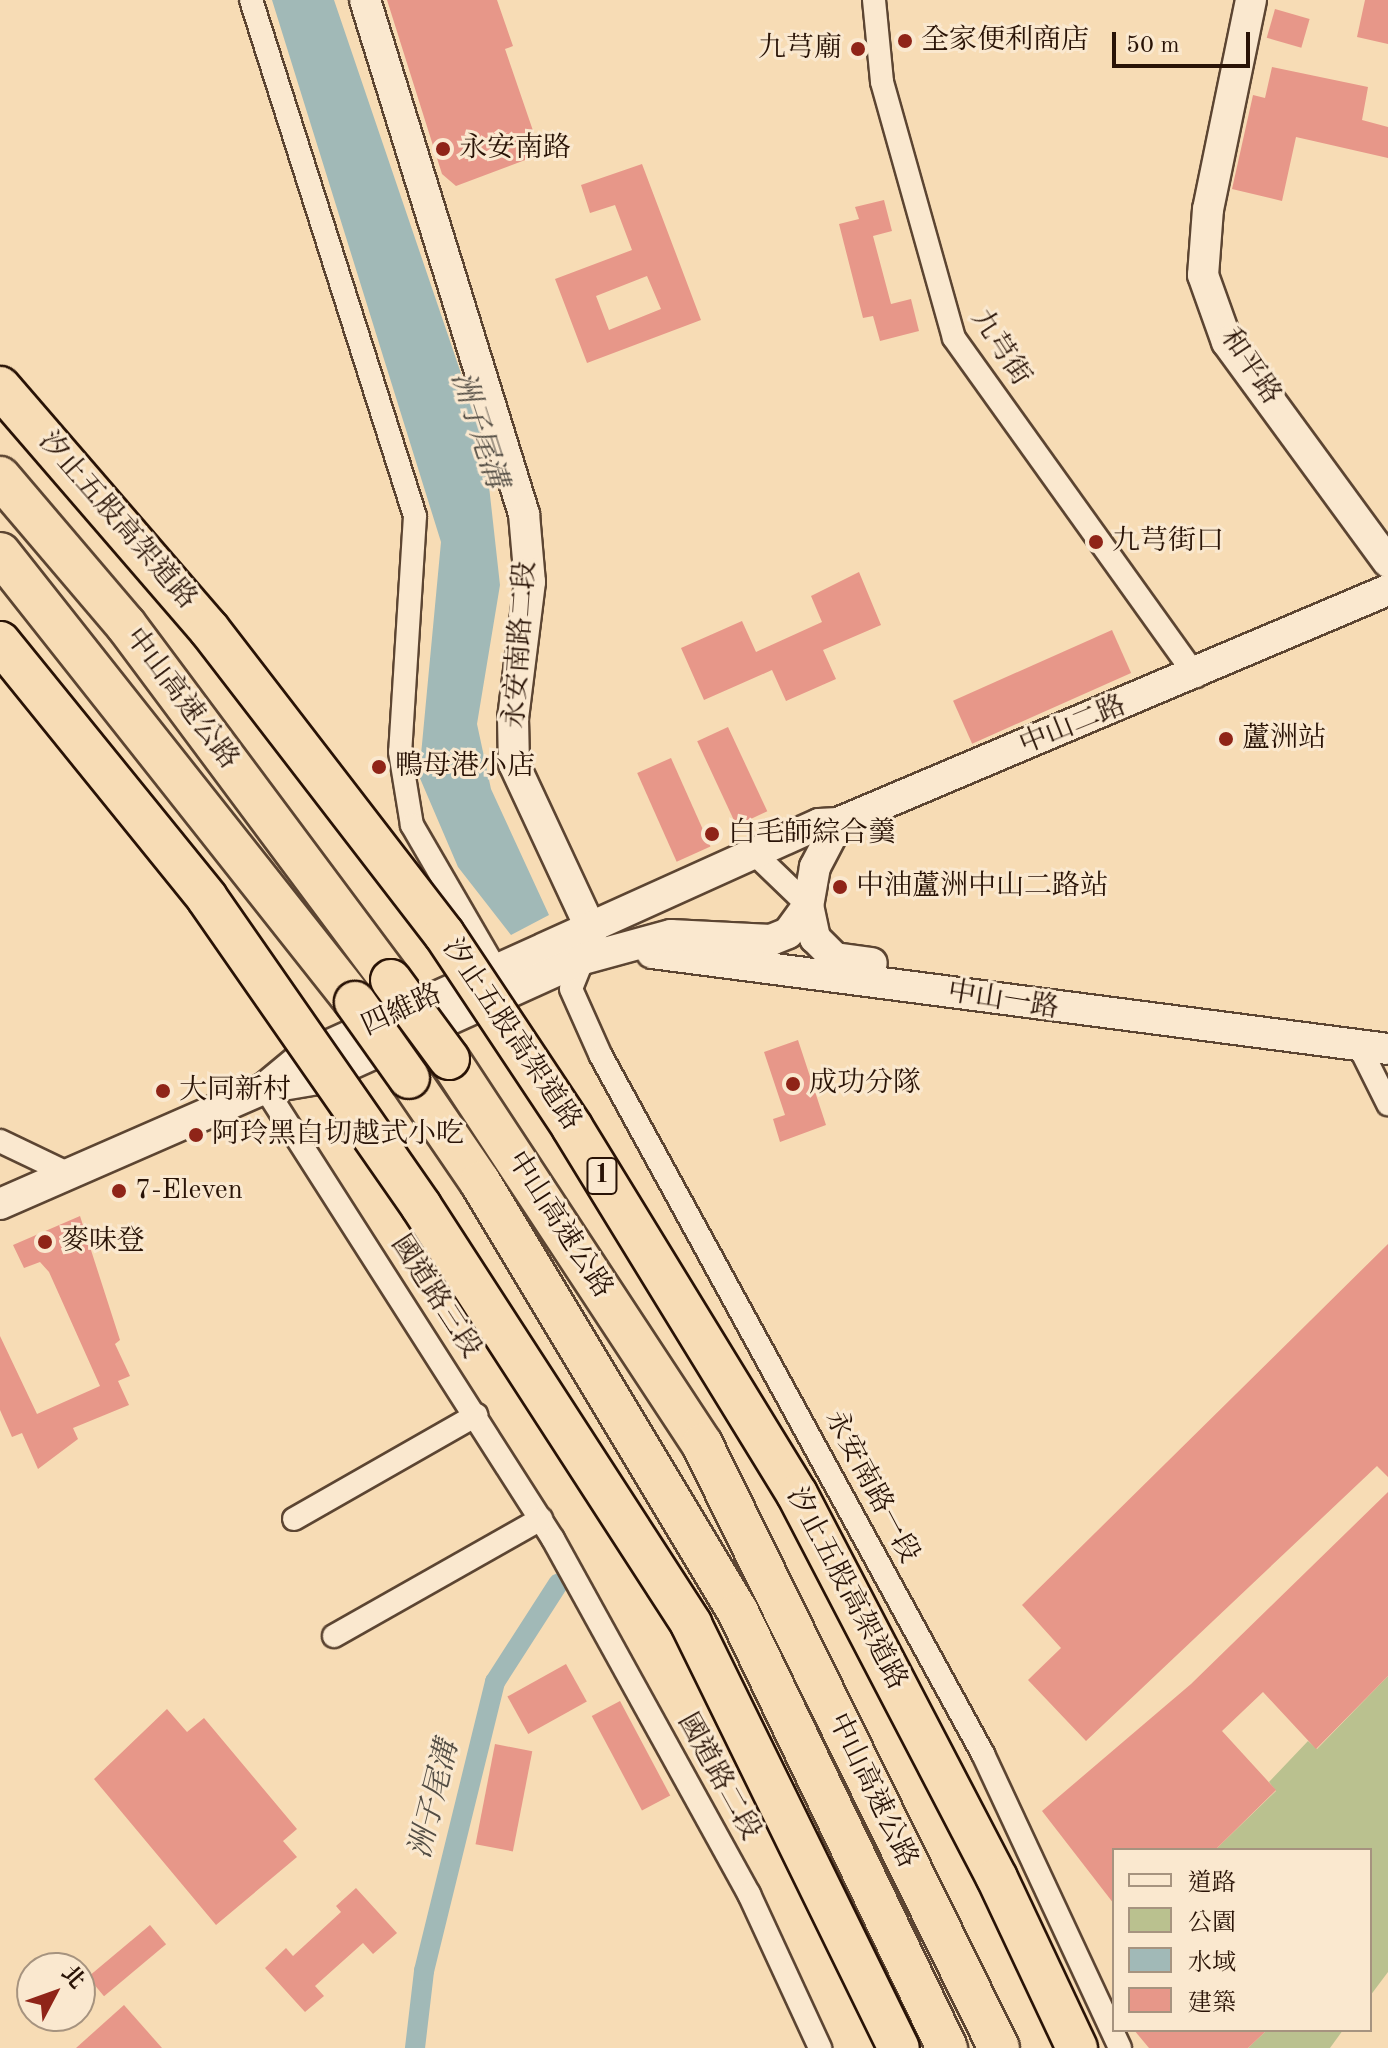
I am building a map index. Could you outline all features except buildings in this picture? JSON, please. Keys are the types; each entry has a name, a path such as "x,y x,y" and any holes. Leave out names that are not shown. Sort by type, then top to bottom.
{"highway":[{"name":"汐止五股高架道路","path":"0,387 209,629 444,934 572,1127 797,1494 997,1878 1077,2048"},
{"name":"中山高速公路","path":"0,477 126,625 449,1059 702,1444 999,2048"},
{"name":"中山高速公路","path":"0,553 355,1002 480,1182 738,1612 947,2048"},
{"path":"0,642 207,898 421,1206 691,1624 899,2048"}],"street":[{"path":"251,0 415,516 400,752 412,825 495,968"},
{"name":"永安南路二段","path":"365,0 524,514 530,582 513,718 514,764 587,945"},
{"name":"九芎街","path":"874,0 882,82 949,328 1196,676"},
{"name":"和平路","path":"1251,0 1208,209 1203,275 1227,342 1388,562"},
{"name":"中山二路","path":"587,945 819,824 838,823 1196,676 1388,590"},
{"name":"中山一路","path":"838,823 815,867 808,905 815,938 835,958 1388,1031"},
{"path":"757,856 808,905"},
{"name":"中山一路","path":"618,948 671,935 771,940 788,933 808,905"},
{"name":"四維路","path":"265,1088 301,1058 495,968 587,945"},
{"name":"四維路","path":"0,1204 265,1088 318,1079 587,945"},
{"name":"中山一路","path":"587,945 1374,1048"},
{"name":"永安南路一段","path":"587,945 571,989 601,1056 983,1754 1112,2031"},
{"path":"1374,1048 1388,1104"},
{"name":"國道路三段","path":"265,1088 553,1539"},
{"path":"0,1141 67,1173"},
{"path":"294,1519 476,1415"},
{"path":"334,1636 541,1519"},
{"name":"國道路二段","path":"553,1539 749,1894 820,2048"}],"green space":[{"path":"1388,1676 1388,1972 1372,1993 1372,1848 1217,1848 1276,1791 1269,1782 1308,1741 1317,1749"},
{"path":"1265,2032 1342,2032 1330,2048 1248,2048"}],"water":[{"path":"272,0 334,0 484,441 500,585 477,724 491,789 549,915 511,935 458,867 419,776 441,542"}],"waterway":[{"name":"洲子尾溝","path":"415,2048 424,1971 495,1682 558,1584"}],"place":[{"name":"全家便利商店","path":"905,41"},
{"name":"九芎廟","path":"858,49"},
{"name":"永安南路","path":"443,149"},
{"name":"九芎街口","path":"1096,542"},
{"name":"蘆洲站","path":"1226,739"},
{"name":"鴨母港小店","path":"379,767"},
{"name":"白毛師綜合羹","path":"712,834"},
{"name":"中油蘆洲中山二路站","path":"840,887"},
{"name":"成功分隊","path":"793,1084"},
{"name":"大同新村","path":"163,1091"},
{"name":"阿玲黑白切越式小吃","path":"196,1135"},
{"name":"7-Eleven","path":"119,1191"},
{"name":"麥味登","path":"45,1242"}]}
